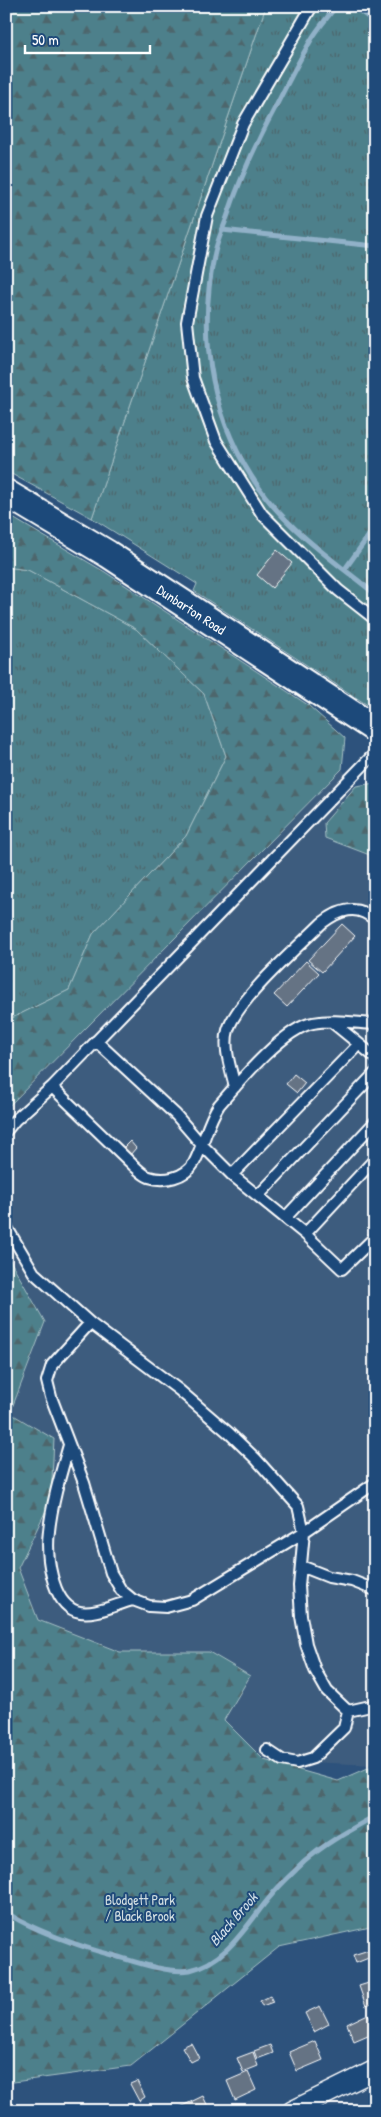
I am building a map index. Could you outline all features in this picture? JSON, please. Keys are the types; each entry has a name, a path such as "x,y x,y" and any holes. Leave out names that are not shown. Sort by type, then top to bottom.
{"street":[{"name":"Dunbarton Road","path":"6,493 108,554 375,729"},
{"path":"292,2111 375,2070"}],"lane":[{"path":"312,6 243,124 207,216 187,322 193,378 216,441 262,514 338,590 375,619"},
{"path":"6,1131 96,1042 375,753"},
{"path":"235,1087 226,1043 228,1029 245,1000 322,923 335,913 345,909 360,910 375,920"},
{"path":"332,1022 375,1057"},
{"path":"52,1087 146,1176 163,1180 181,1175 193,1164 213,1115 235,1087 284,1038 299,1028 314,1023 375,1024"},
{"path":"96,1042 176,1115 201,1144 232,1175 305,1234 342,1269 375,1237"},
{"path":"232,1175 359,1044"},
{"path":"258,1196 375,1073"},
{"path":"285,1218 375,1122"},
{"path":"305,1234 375,1160"},
{"path":"6,1226 34,1272 90,1323 179,1390 256,1458 298,1506 304,1532 299,1586 301,1616 306,1644 315,1670 326,1691 348,1711"},
{"path":"90,1323 52,1365 47,1381 51,1397 84,1483 111,1573 120,1590 132,1600 149,1606 166,1607 192,1600 304,1532 375,1483"},
{"path":"69,1445 51,1514 48,1534 52,1579 66,1604 77,1611 89,1612 132,1600"},
{"path":"301,1566 329,1577 352,1581 375,1590"},
{"path":"348,1711 375,1705"},
{"path":"267,1750 282,1760 298,1763 313,1758 344,1728 348,1711"}],"shaded area":[{"path":"342,769 356,786 324,823 325,838 375,857 375,1765 264,1760 224,1720 250,1676 209,1652 120,1652 38,1620 17,1568 51,1500 10,1413 45,1322 6,1250 6,1109"}],"green space":[{"path":"6,6 266,6 92,518 6,471"},
{"path":"266,6 375,6 375,710 194,591 197,584 92,518"},
{"path":"6,514 105,572 308,705 345,738 342,769 6,1109 6,1021 69,990 93,934 186,836 226,756 204,694 136,629 28,570 6,567"},
{"path":"6,567 28,570 136,629 204,694 226,756 186,836 93,934 69,990 6,1021"},
{"path":"375,783 375,857 325,838 324,823 356,786"},
{"name":"Blodgett Park / Black Brook","path":"6,1253 45,1322 10,1413 54,1439 51,1500 18,1568 38,1620 120,1652 209,1652 250,1676 224,1720 264,1760 338,1781 375,1765 375,1926 279,1947 131,2066 6,2083"}],"building":[{"path":"277,550 292,563 272,588 257,575"},
{"path":"342,924 355,936 322,972 308,960"},
{"path":"306,961 319,973 287,1007 274,995"},
{"path":"294,1074 305,1083 297,1093 286,1084"},
{"path":"130,1141 136,1148 130,1155 123,1148"},
{"path":"369,1950 371,1957 356,1963 353,1955"},
{"path":"375,1981 375,2003 366,2006 359,1986"},
{"path":"270,1996 273,2002 262,2006 260,2001"},
{"path":"320,2006 329,2024 314,2032 305,2013"},
{"path":"368,2014 375,2032 354,2041 347,2024"},
{"path":"315,2041 323,2060 297,2071 289,2052"},
{"path":"191,2043 199,2058 191,2062 182,2047"},
{"path":"270,2045 273,2053 257,2059 254,2051"},
{"path":"253,2052 258,2066 243,2072 237,2058"},
{"path":"248,2072 256,2090 235,2100 227,2081"},
{"path":"137,2081 145,2097 139,2101 130,2084"},
{"path":"203,2096 210,2111 172,2111"}],"waterway":[{"path":"336,6 314,36 293,73 255,148 231,205 216,248 210,284 207,317 208,349 221,411 232,440 247,469 265,496 303,536 375,594"},
{"path":"353,6 375,22"},
{"path":"222,230 375,246"},
{"path":"345,569 375,527"},
{"name":"Black Brook","path":"6,1912 28,1925 87,1948 161,1969 190,1970 203,1966 226,1951 278,1888 312,1855 338,1837 375,1816"}]}
